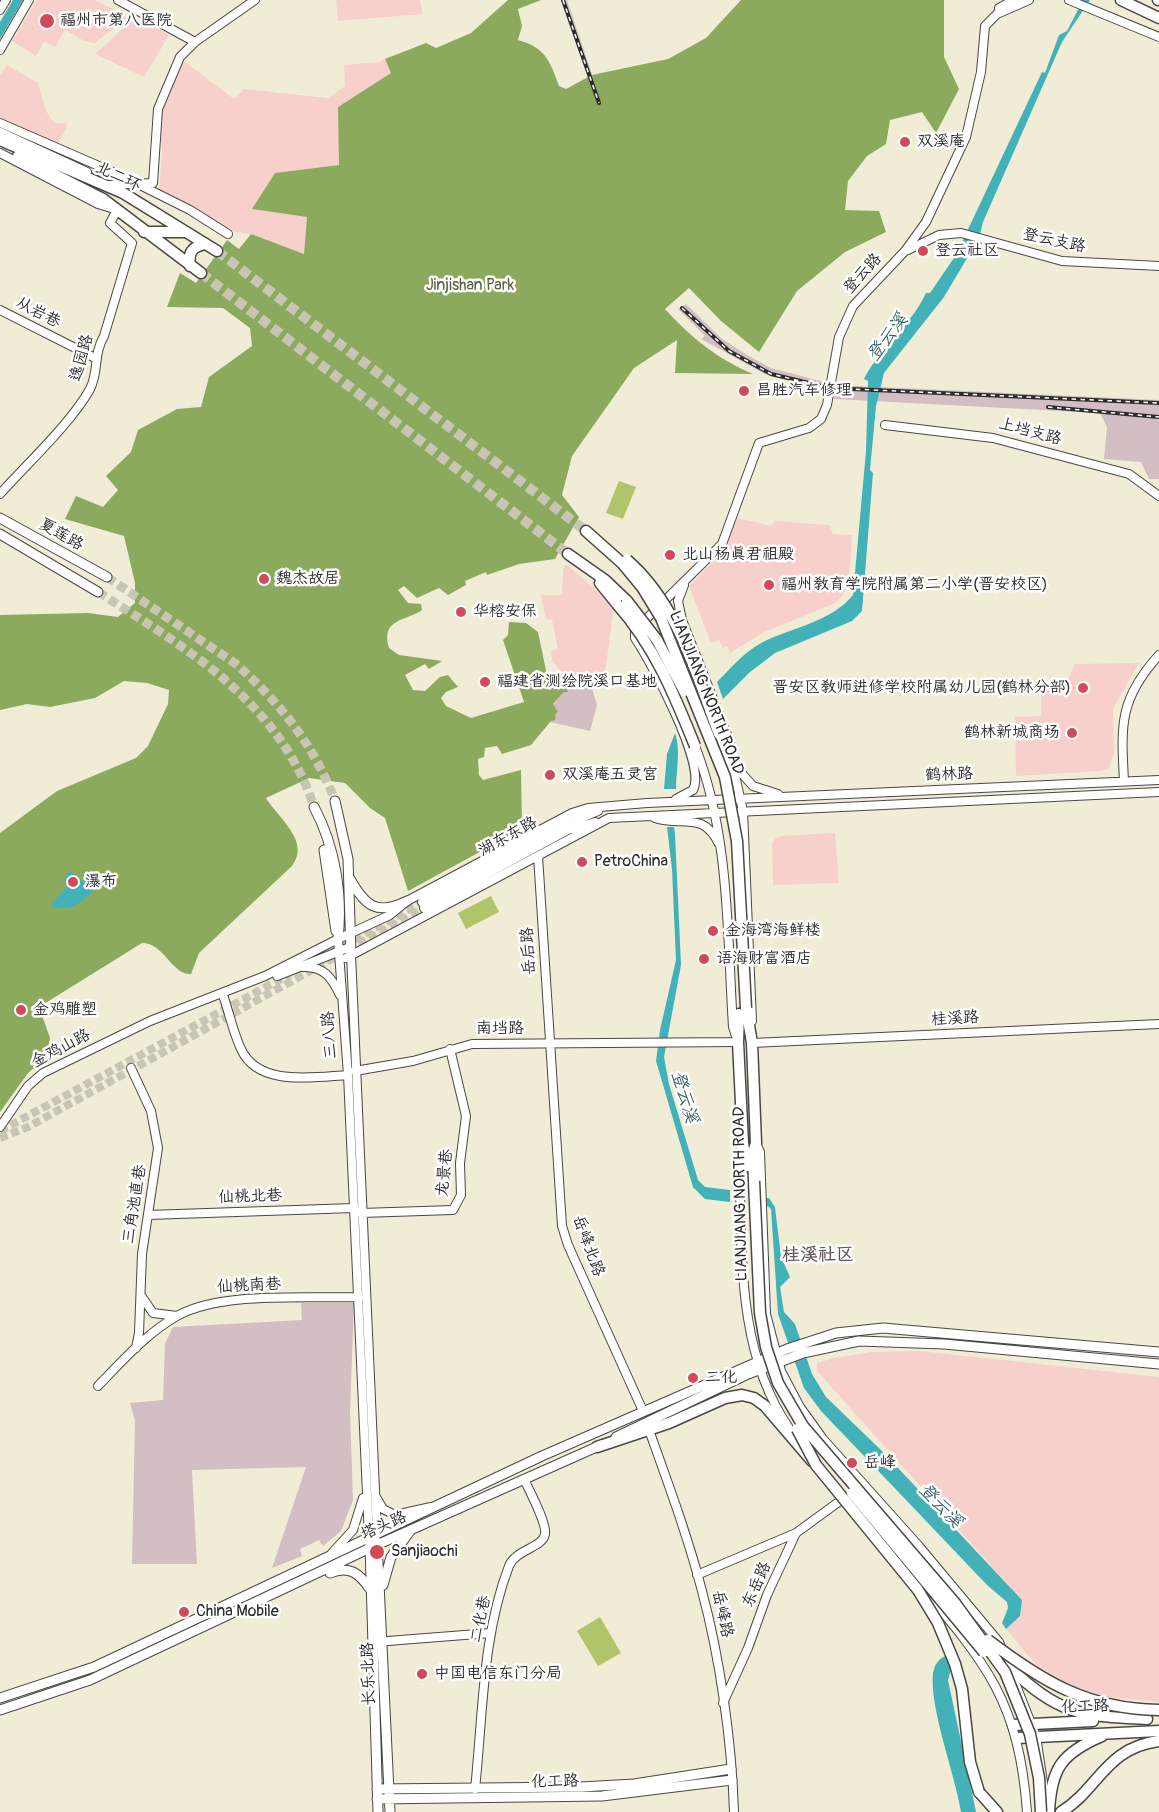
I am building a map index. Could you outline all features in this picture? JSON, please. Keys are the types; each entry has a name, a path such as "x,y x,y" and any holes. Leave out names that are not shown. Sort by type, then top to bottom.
{"highway":[{"path":"1121,0 1159,18"},
{"name":"北二环","path":"0,140 72,177 103,199 113,210 201,273"},
{"name":"北二环","path":"0,147 72,177 123,193 217,251"},
{"path":"156,214 172,253"},
{"path":"143,232 185,232"},
{"path":"190,266 189,258 193,249 205,244"},
{"path":"586,531 650,584 670,614 718,734"},
{"name":"LIANJIANG NORTH ROAD","path":"568,554 605,580 622,603 657,640 679,679 712,761 723,798 730,842 743,1008 752,1043 756,1143 751,1181 753,1314 757,1340 771,1385 797,1429 974,1638 999,1675 1023,1735 1032,1778 1034,1812"},
{"name":"LIANJIANG NORTH ROAD","path":"625,562 662,618 725,777 737,841 743,1008 738,1042 743,1143 751,1181 760,1313 766,1347 778,1383 803,1426 980,1634 1005,1672 1021,1707 1035,1755 1041,1812"},
{"path":"622,603 658,659 693,748"},
{"path":"597,1447 669,1423 725,1398 739,1395 751,1397 765,1406 918,1590 935,1617 955,1664 962,1689 973,1778 984,1801 997,1812"},
{"path":"797,1429 816,1466"},
{"path":"980,1634 1040,1679 1074,1695 1107,1705 1159,1710"},
{"path":"1009,1667 1044,1698 1071,1712 1092,1717 1147,1719"},
{"name":"化工路","path":"1013,1725 1159,1719"},
{"name":"化工路","path":"1017,1738 1159,1731"},
{"path":"1048,1812 1057,1769 1077,1747 1109,1733"},
{"path":"1060,1812 1115,1759 1131,1750 1159,1741"}],"main road":[{"name":"夏莲路","path":"0,518 107,577"},
{"name":"夏莲路","path":"0,534 98,592"},
{"path":"335,801 343,833 349,878 351,951"},
{"path":"314,807 325,831 336,874 340,918 338,939"},
{"path":"349,878 362,898 376,908 392,908 403,904"},
{"path":"758,1366 825,1336 883,1328 1159,1352"},
{"path":"776,1358 837,1344 873,1340 1159,1364"},
{"name":"塔头路","path":"0,1698 94,1667 643,1411 758,1366"},
{"name":"塔头路","path":"0,1710 90,1680 304,1579 597,1447 758,1366"},
{"path":"380,1602 389,1562 411,1530"},
{"name":"长乐北路","path":"373,1536 383,1641 390,1812"},
{"name":"长乐北路","path":"374,1547 370,1589 378,1812"},
{"path":"304,1579 345,1569 360,1575 370,1589"},
{"name":"化工路","path":"389,1794 613,1785 731,1769"},
{"name":"化工路","path":"377,1794 602,1796 732,1780"}],"street":[{"path":"0,10 6,0"},
{"path":"0,50 29,0"},
{"path":"118,0 195,42"},
{"path":"110,185 153,183 159,104 180,57 195,42 255,0"},
{"path":"992,16 1014,0"},
{"path":"992,16 1023,0"},
{"path":"992,16 1029,0"},
{"path":"1069,0 1159,37"},
{"name":"登云路","path":"685,582 707,562 725,539 757,446 765,440 812,426 821,418 827,402 839,337 853,306 905,251 926,222 966,137 981,72 982,34 992,16"},
{"path":"0,123 123,193"},
{"path":"0,132 29,140 138,183 190,210 228,234"},
{"path":"0,153 113,210"},
{"path":"96,176 101,167"},
{"name":"逸园路","path":"0,494 82,402 94,380 95,358 132,243 110,223 113,210"},
{"name":"登云支路","path":"905,251 944,234 967,233 1069,262 1159,266"},
{"name":"从岩巷","path":"0,310 95,358"},
{"name":"上垱支路","path":"885,425 993,438 1129,474 1159,496"},
{"path":"685,582 635,630 634,635 659,677 680,727 693,748 714,801 722,851 733,1027 738,1042"},
{"path":"685,582 678,601 682,620 730,742 727,757"},
{"path":"660,605 675,609 682,620"},
{"path":"1124,781 1122,730 1125,707 1135,685 1159,655"},
{"path":"718,734 743,811 752,1043"},
{"path":"661,802 685,796 695,787 701,770 693,748"},
{"path":"693,748 697,774 695,787"},
{"path":"727,757 758,789 797,797"},
{"name":"鹤林路","path":"714,801 1159,780"},
{"path":"223,995 238,993 294,969 351,951 411,923 609,818 1159,792"},
{"path":"223,995 390,915 403,904 567,815 588,808 661,802 714,801"},
{"name":"湖东东路","path":"609,818 568,830 423,905 551,831 612,806"},
{"path":"646,815 661,820 697,822 710,831 722,851"},
{"name":"岳后路","path":"538,856 550,1044"},
{"path":"403,904 401,917 411,923"},
{"name":"三八路","path":"338,939 351,1073"},
{"name":"三八路","path":"351,951 351,1073 375,1496 373,1536"},
{"path":"294,969 309,967 322,970 334,983 343,1001"},
{"name":"南垱路","path":"223,995 241,1048 260,1070 273,1076 351,1073 405,1063 472,1044 738,1042"},
{"name":"金鸡山路","path":"0,1127 28,1086 43,1073 150,1021 223,995"},
{"name":"桂溪路","path":"752,1043 1159,1024"},
{"name":"岳峰北路","path":"550,1044 558,1194 565,1235 643,1411"},
{"name":"龙景巷","path":"358,1211 446,1211 453,1210 458,1203 466,1109 450,1049"},
{"name":"三角池直巷","path":"131,1068 151,1111 157,1134 158,1155 148,1215 140,1292 139,1338 135,1348"},
{"path":"743,1143 739,1153 746,1298 758,1366 781,1415 844,1498 966,1639 996,1683 1017,1738 1027,1812"},
{"path":"756,1143 760,1152 765,1304 776,1358 795,1399 812,1425 993,1634 1009,1667 1036,1736 1048,1812"},
{"name":"三八路","path":"358,1211 366,1482 373,1536"},
{"name":"仙桃北巷","path":"148,1215 358,1211"},
{"path":"140,1292 147,1307 153,1313 178,1316"},
{"name":"仙桃南巷","path":"98,1386 135,1348 178,1316 197,1308 225,1301 359,1298"},
{"name":"岳峰路","path":"649,1430 697,1575 715,1654 731,1769 734,1812"},
{"name":"二化巷","path":"475,1789 490,1633 510,1564 518,1554 542,1542 545,1535 544,1525 524,1479"},
{"path":"327,1557 353,1530 362,1506 366,1482"},
{"path":"375,1496 383,1509 395,1515 404,1515 418,1508 440,1506"},
{"name":"东岳路","path":"722,1704 748,1648 767,1595 796,1533 844,1498"},
{"path":"697,1575 796,1533"},
{"path":"372,1642 490,1633"}],"shaded area":[{"path":"37,0 94,0 124,14 126,18 95,43 84,41 65,30 55,47 44,42 36,56 12,41"},
{"path":"336,0 420,0 423,14 338,21"},
{"path":"561,0 567,0 601,101 597,104"},
{"path":"132,20 144,20 169,35 144,77 95,54"},
{"path":"385,59 391,73 338,107 340,165 275,173 253,209 307,217 304,255 251,234 236,232 159,190 162,152 160,117 165,99 184,61 234,99 244,89 328,98 345,86 344,65 380,62"},
{"path":"7,65 38,83 46,111 54,123 66,123 67,127 57,145 0,120 0,75"},
{"path":"686,304 721,338 771,368 836,385 1159,400 1159,479 1149,479 1141,462 1104,459 1107,427 1100,413 834,399 835,394 825,389 765,374 701,339 705,336 678,309"},
{"name":"福州教育学院附属第二小学(晋安校区)","path":"738,518 771,526 775,521 829,525 833,534 852,535 849,579 843,595 835,603 762,633 730,653 727,646 723,648 719,640 711,643 689,586 719,556"},
{"path":"566,564 614,606 604,681 560,670 552,662 551,651 558,649 552,620 546,619 541,595 562,595 563,570"},
{"path":"1139,663 1113,709 1114,753 1109,768 1101,771 1016,776 1015,717 1041,716 1041,685 1066,683 1075,664"},
{"path":"565,676 585,680 591,685 597,705 590,731 550,722 553,705 564,692 567,692"},
{"path":"835,833 839,883 773,885 772,843 775,839 781,836"},
{"path":"301,1303 354,1303 350,1412 353,1500 341,1531 323,1546 319,1540 300,1549 302,1556 272,1568 306,1467 192,1470 197,1564 132,1564 135,1421 130,1403 163,1400 165,1344 173,1327 302,1320"},
{"path":"920,1351 1159,1377 1159,1702 1104,1697 1070,1685 1036,1665 1006,1629 1020,1616 1021,1599 817,1371 817,1363 834,1358 871,1352"}],"green space":[{"name":"Jinjishan Park","path":"508,0 541,0 518,9 522,26 518,40 535,47 545,56 559,86 566,89 592,75 668,59 706,38 741,0 944,0 944,57 959,89 936,133 922,112 890,120 886,144 867,156 848,181 845,210 879,211 886,232 845,252 797,291 759,352 721,321 689,288 665,309 705,346 728,362 753,374 675,373 677,340 634,368 572,456 562,495 579,517 555,559 519,564 487,575 486,572 465,581 466,585 448,595 439,588 417,598 404,586 398,590 408,603 421,604 422,610 392,626 387,638 389,648 399,655 442,661 429,669 425,664 405,675 413,690 425,691 440,677 448,675 458,687 446,692 441,698 446,706 471,718 524,702 503,640 508,635 509,622 526,623 538,632 550,690 565,676 568,692 564,692 553,704 558,712 555,720 551,721 531,745 502,754 497,746 485,748 484,757 478,759 479,775 483,780 521,770 522,829 408,891 385,818 370,808 345,783 309,778 266,798 291,830 295,839 298,848 297,857 292,866 199,953 191,974 178,970 156,948 142,943 39,1007 50,1038 46,1058 28,1073 0,1112 0,833 57,791 136,758 148,746 168,704 169,690 147,683 124,681 95,698 50,707 27,704 0,710 0,615 88,613 118,617 135,603 135,583 124,536 65,519 76,496 103,507 118,490 106,476 131,452 138,430 177,409 201,407 209,377 252,346 250,328 223,308 167,307 180,273 196,283 227,240 239,249 251,234 304,254 307,217 252,209 275,173 339,165 338,107 391,73 385,59 426,43 436,48 471,33"},
{"path":"619,481 636,487 623,519 606,513"},
{"path":"491,896 499,912 466,929 458,913"},
{"path":"600,1617 621,1653 598,1666 577,1631"}],"water":[{"path":"13,0 23,0 0,39 0,22"},
{"path":"1083,0 1090,0 1062,42 983,222 979,238 944,297 884,373 876,406 870,470 873,473 862,611 852,621 775,653 750,672 723,699 717,682 750,650 763,642 823,618 834,612 853,595 866,451 868,381 864,379 878,357 912,316 926,293 930,293 956,255 1042,72 1045,73 1059,35 1067,31"},
{"path":"675,733 678,753 676,789 664,789 667,754"},
{"path":"667,827 674,827 675,834 681,965 664,1057 669,1084 698,1180 705,1187 730,1190 730,1202 705,1199 693,1187 656,1061 660,1030 676,960 672,869"},
{"path":"70,871 93,889 92,893 73,907 55,908 51,904 66,888 65,878"},
{"path":"758,1198 769,1198 775,1207 781,1257 790,1277 780,1287 784,1312 795,1324 812,1374 826,1397 883,1452 1022,1600 1020,1616 1006,1629 1002,1623 1008,1608 1007,1602 987,1585 821,1411 804,1388 778,1314 771,1209"},
{"path":"947,1655 951,1669 948,1680 976,1812 961,1812 935,1704 933,1673 938,1662"}],"tunnel":[{"path":"217,251 586,531"},
{"path":"201,273 568,554"},
{"path":"107,577 236,664 268,694 306,744 327,781 335,801"},
{"path":"98,592 196,657 254,708 278,737 299,770 314,807"},
{"path":"333,951 422,902"},
{"path":"0,1138 28,1127 424,908"},
{"path":"0,1131 290,974"}],"railway":[{"path":"563,0 599,103"},
{"path":"682,308 729,351 771,374 830,388 1159,403"},
{"path":"1048,407 1159,417"}],"place":[{"name":"福州市第八医院","path":"47,21"},
{"name":"双溪庵","path":"905,142"},
{"name":"登云社区","path":"923,251"},
{"name":"昌胜汽车修理","path":"744,391"},
{"name":"北山杨真君祖殿","path":"670,555"},
{"name":"魏杰故居","path":"264,579"},
{"name":"福州教育学院附属第二小学(晋安校区)","path":"769,585"},
{"name":"华榕安保","path":"461,612"},
{"name":"福建省测绘院溪口基地","path":"485,682"},
{"name":"晋安区教师进修学校附属幼儿园(鹤林分部)","path":"1083,688"},
{"name":"鹤林新城商场","path":"1072,733"},
{"name":"双溪庵五灵宫","path":"550,775"},
{"name":"PetroChina","path":"582,862"},
{"name":"瀑布","path":"73,882"},
{"name":"金海湾海鲜楼","path":"713,931"},
{"name":"语海财富酒店","path":"704,959"},
{"name":"金鸡雕塑","path":"21,1010"},
{"name":"二化","path":"693,1378"},
{"name":"岳峰","path":"852,1463"},
{"name":"Sanjiaochi","path":"377,1552"},
{"name":"China Mobile","path":"184,1612"},
{"name":"中国电信东门分局","path":"422,1674"}],"district":[{"name":"桂溪社区","path":"818,1255"}],"water label":[{"name":"登云溪","path":"888,338"},
{"name":"登云溪","path":"684,1097"},
{"name":"登云溪","path":"940,1506"}]}
